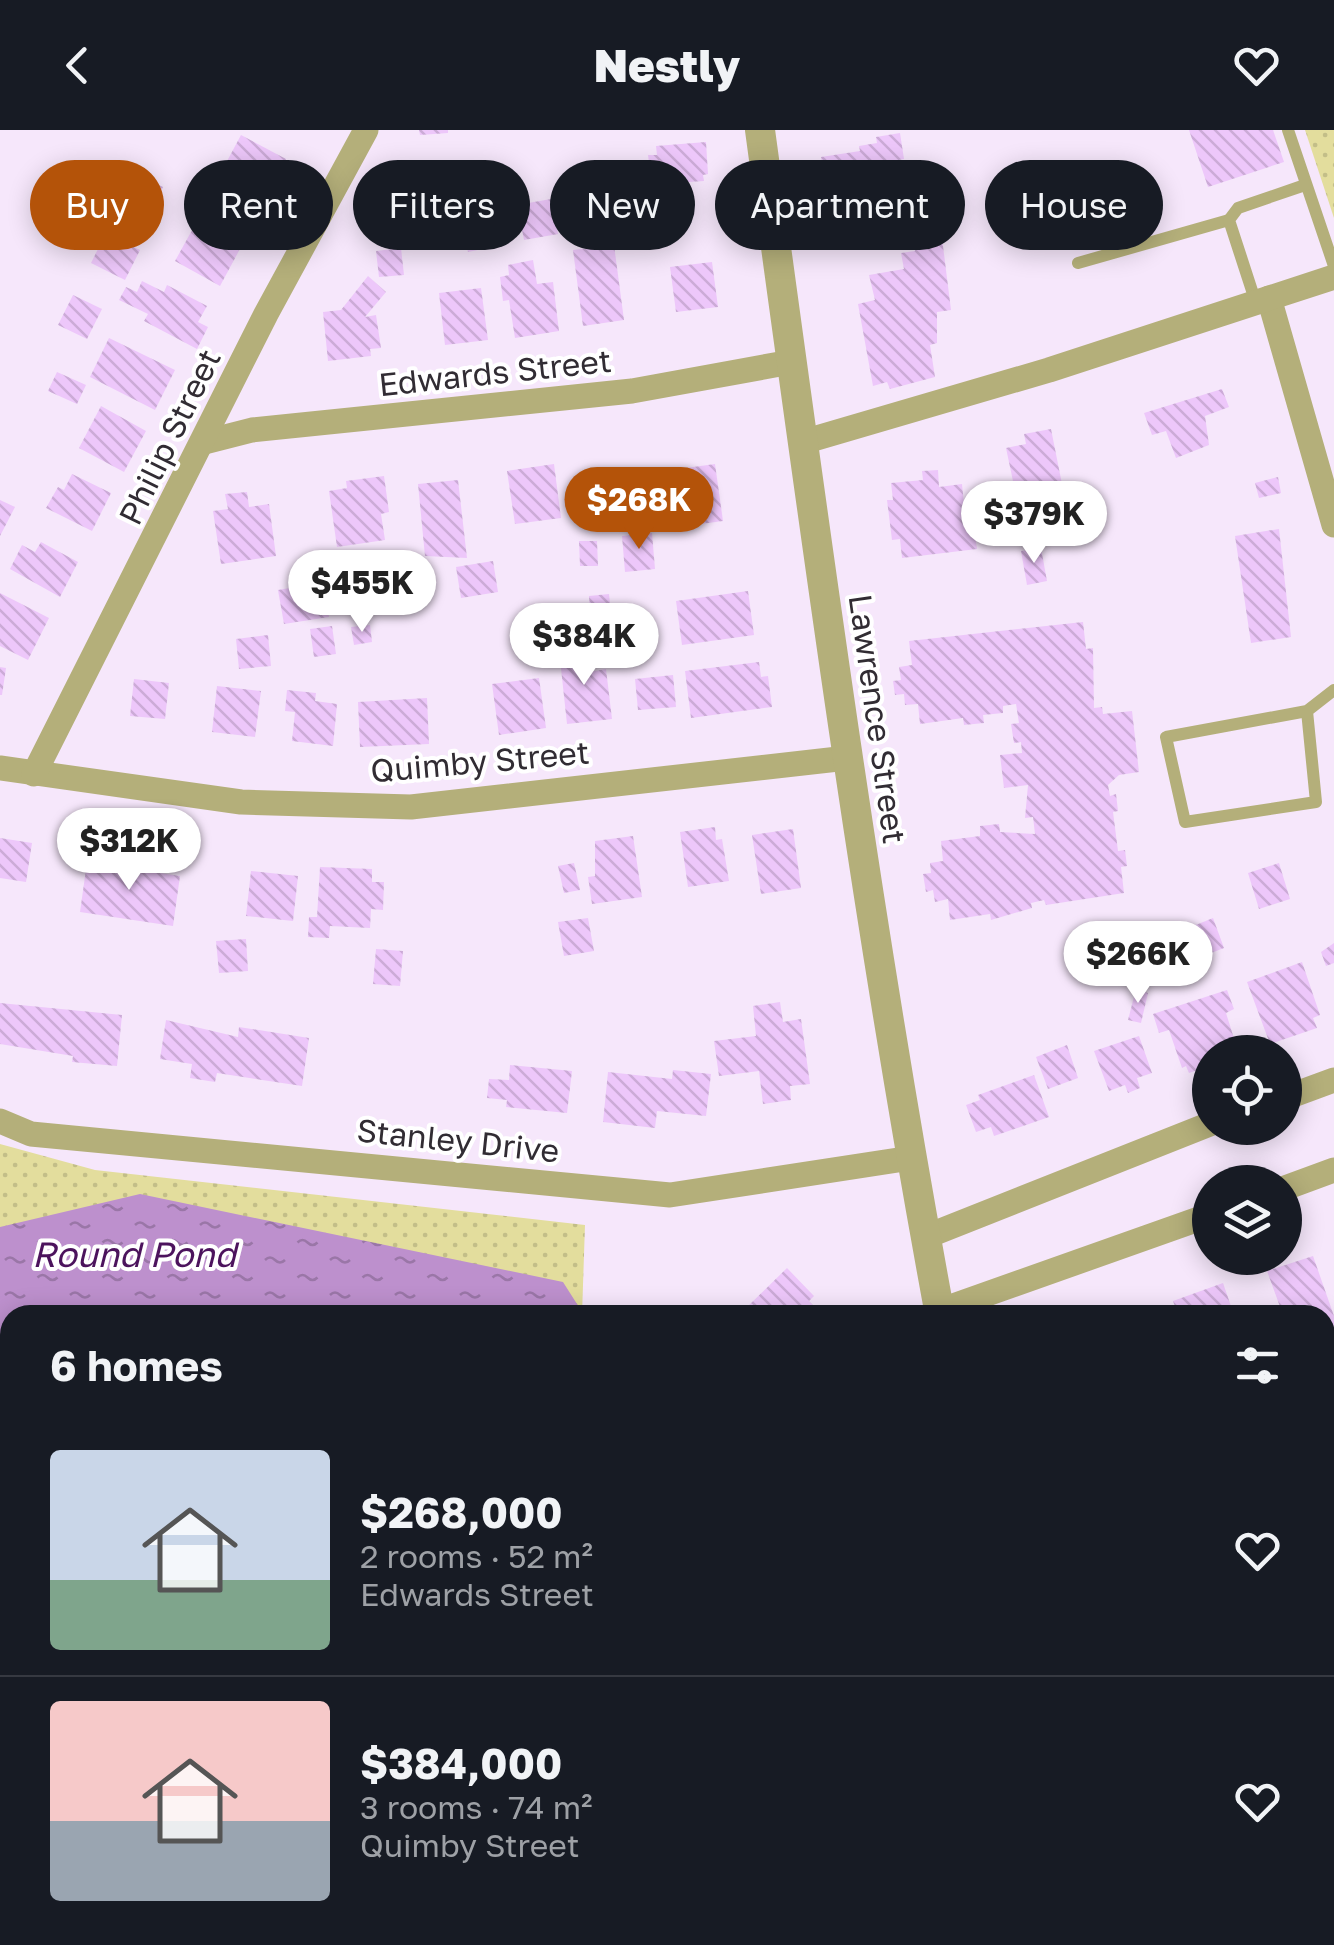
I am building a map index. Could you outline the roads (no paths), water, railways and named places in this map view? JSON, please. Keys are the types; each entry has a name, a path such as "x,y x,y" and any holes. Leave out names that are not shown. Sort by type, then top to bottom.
{"street":[{"name":"Philip Street","path":"34,774 205,442 266,314 366,130"},
{"name":"Lawrence Street","path":"760,130 847,758 910,1158 939,1305"},
{"path":"803,442 1050,370 1334,277"},
{"path":"1262,300 1334,525"},
{"name":"Edwards Street","path":"205,442 252,430 632,391 792,362"},
{"name":"Quimby Street","path":"0,768 241,802 411,807 847,758"},
{"path":"1302,1092 1334,1080"},
{"name":"Stanley Drive","path":"0,1121 31,1134 670,1195 910,1158"},
{"path":"926,1238 1192,1131"},
{"path":"1302,1182 1334,1170"},
{"path":"962,1305 1192,1222"}],"lane":[{"path":"1288,130 1334,266"},
{"path":"1078,263 1229,220 1238,208 1305,185"},
{"path":"1229,220 1262,300"},
{"path":"1306,710 1316,802 1185,822 1166,738 1306,710 1334,690"}],"water":[{"name":"Round Pond","path":"140,1194 563,1282 578,1305 0,1305 0,1227"}]}
